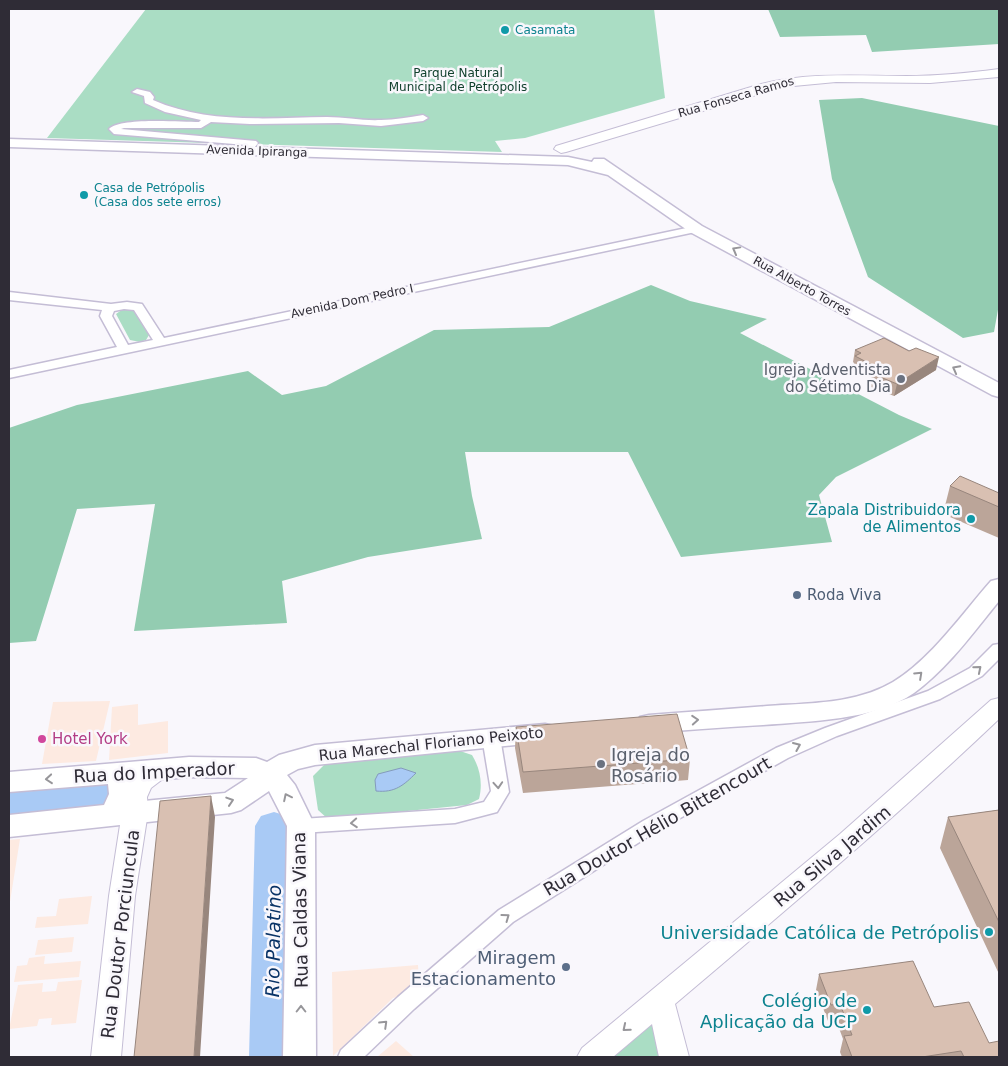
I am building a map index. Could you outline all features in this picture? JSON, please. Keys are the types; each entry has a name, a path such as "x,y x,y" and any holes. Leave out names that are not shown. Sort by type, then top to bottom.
{"main road":[{"name":"Avenida Ipiranga","path":"9,143 506,159 565,155"},
{"path":"565,155 583,159 588,156 591,145"},
{"name":"Rua Alberto Torres","path":"591,145 610,171"},
{"name":"Rua Alberto Torres","path":"565,155 610,171 696,229 999,391"},
{"path":"622,726 834,710 864,704 892,694 916,679 999,586"},
{"name":"Rua Marechal Floriano Peixoto","path":"267,774 289,762 315,755 566,731"},
{"name":"Rua do Imperador","path":"9,782 159,769 226,766 256,768 267,774 259,784 231,803 9,826"},
{"path":"115,773 123,782 121,802 124,814"},
{"name":"Rua Caldas Viana","path":"267,774 281,785 301,826 300,1057"}],"street":[{"name":"Rua Fonseca Ramos","path":"591,145 765,87 798,79 909,80 999,74"},
{"path":"137,92 147,94 149,97 148,102 168,110 209,119 250,121 339,120 381,123 423,118"},
{"path":"209,119 201,125 123,125 114,130 126,133 253,142 248,150"},
{"name":"Avenida Dom Pedro I","path":"9,374 696,229"},
{"path":"9,296 112,308 124,305 138,308 160,341"},
{"path":"112,308 107,312 106,316 124,349"},
{"name":"Rua Doutor Hélio Bittencourt","path":"349,1057 406,1003 506,916 650,826 782,753 831,732 934,695 976,672 999,649"},
{"name":"Rua Silva Jardim","path":"592,1057 857,835 999,706"},
{"path":"301,826 455,816 490,807 500,792 491,737"},
{"name":"Rua Doutor Porciuncula","path":"106,1057 122,896 124,814 133,799 137,786 159,769"},
{"path":"660,999 674,1057"}],"shaded area":[{"path":"110,701 96,761 42,764 53,702"},
{"path":"138,704 138,725 168,721 168,753 109,760 112,707"},
{"path":"20,839 9,908 9,840"},
{"path":"92,896 88,924 35,928 37,917 56,916 59,899"},
{"path":"74,937 72,952 35,955 38,940"},
{"path":"45,956 44,964 81,961 79,977 14,982 17,966 27,965 29,958"},
{"path":"418,965 419,983 403,996 393,998 333,1056 332,972"},
{"path":"82,980 76,1023 51,1025 52,1018 39,1019 37,1026 9,1029 18,985 43,983 42,992 56,991 58,982"},
{"path":"396,1041 414,1057 377,1057"}],"green space":[{"name":"Parque Natural Municipal de Petrópolis","path":"146,9 654,9 665,98 525,138 495,141 502,152 47,138"},
{"path":"768,9 999,9 999,44 872,52 866,35 780,37"},
{"path":"862,98 999,126 999,304 994,332 963,338 868,277 832,179 819,100"},
{"path":"651,285 690,301 767,319 740,333 899,415 932,429 836,477 819,495 832,542 681,557 628,452 465,452 472,496 482,539 368,557 282,581 287,623 134,631 155,504 77,509 36,641 9,643 9,428 77,405 248,371 282,395 326,386 434,330 549,327"},
{"path":"123,309 134,310 149,335 146,340 140,342 130,340 116,314"},
{"path":"457,750 472,755 480,776 479,799 467,805 328,819 318,810 313,776 325,764 339,761"},
{"path":"657,1015 666,1057 608,1057"}],"water":[{"path":"401,768 416,773 399,787 389,791 376,791 375,780 378,774"}],"building":[{"path":"884,338 909,351 916,348 939,357 897,384 873,374 880,369 855,356 861,353 855,350"},
{"path":"960,476 999,493 999,507 950,486"},
{"path":"677,714 690,759 523,772 516,727"},
{"path":"211,796 194,1057 134,1057 160,801"},
{"path":"999,810 999,922 948,817"},
{"name":"Colégio de Aplicação da UCP","path":"913,961 934,1007 969,1002 989,1043 999,1041 999,1057 964,1057 961,1051 922,1057 852,1057 844,1036 852,1035 840,1004 831,1005 819,974"}],"waterway":[{"name":"Rio Palatino","path":"9,805 106,797"},
{"name":"Rio Palatino","path":"271,1057 274,826"}],"place":[{"name":"Casamata","path":"505,30"},
{"name":"Casa de Petrópolis (Casa dos sete erros)","path":"84,195"},
{"name":"Igreja Adventista do Sétimo Dia","path":"901,379"},
{"name":"Zapala Distribuidora de Alimentos","path":"971,519"},
{"name":"Roda Viva","path":"797,595"},
{"name":"Hotel York","path":"42,739"},
{"name":"Igreja do Rosário","path":"601,764"},
{"name":"Universidade Católica de Petrópolis","path":"989,932"},
{"name":"Miragem Estacionamento","path":"566,967"},
{"name":"Colégio de Aplicação da UCP","path":"867,1010"}]}
